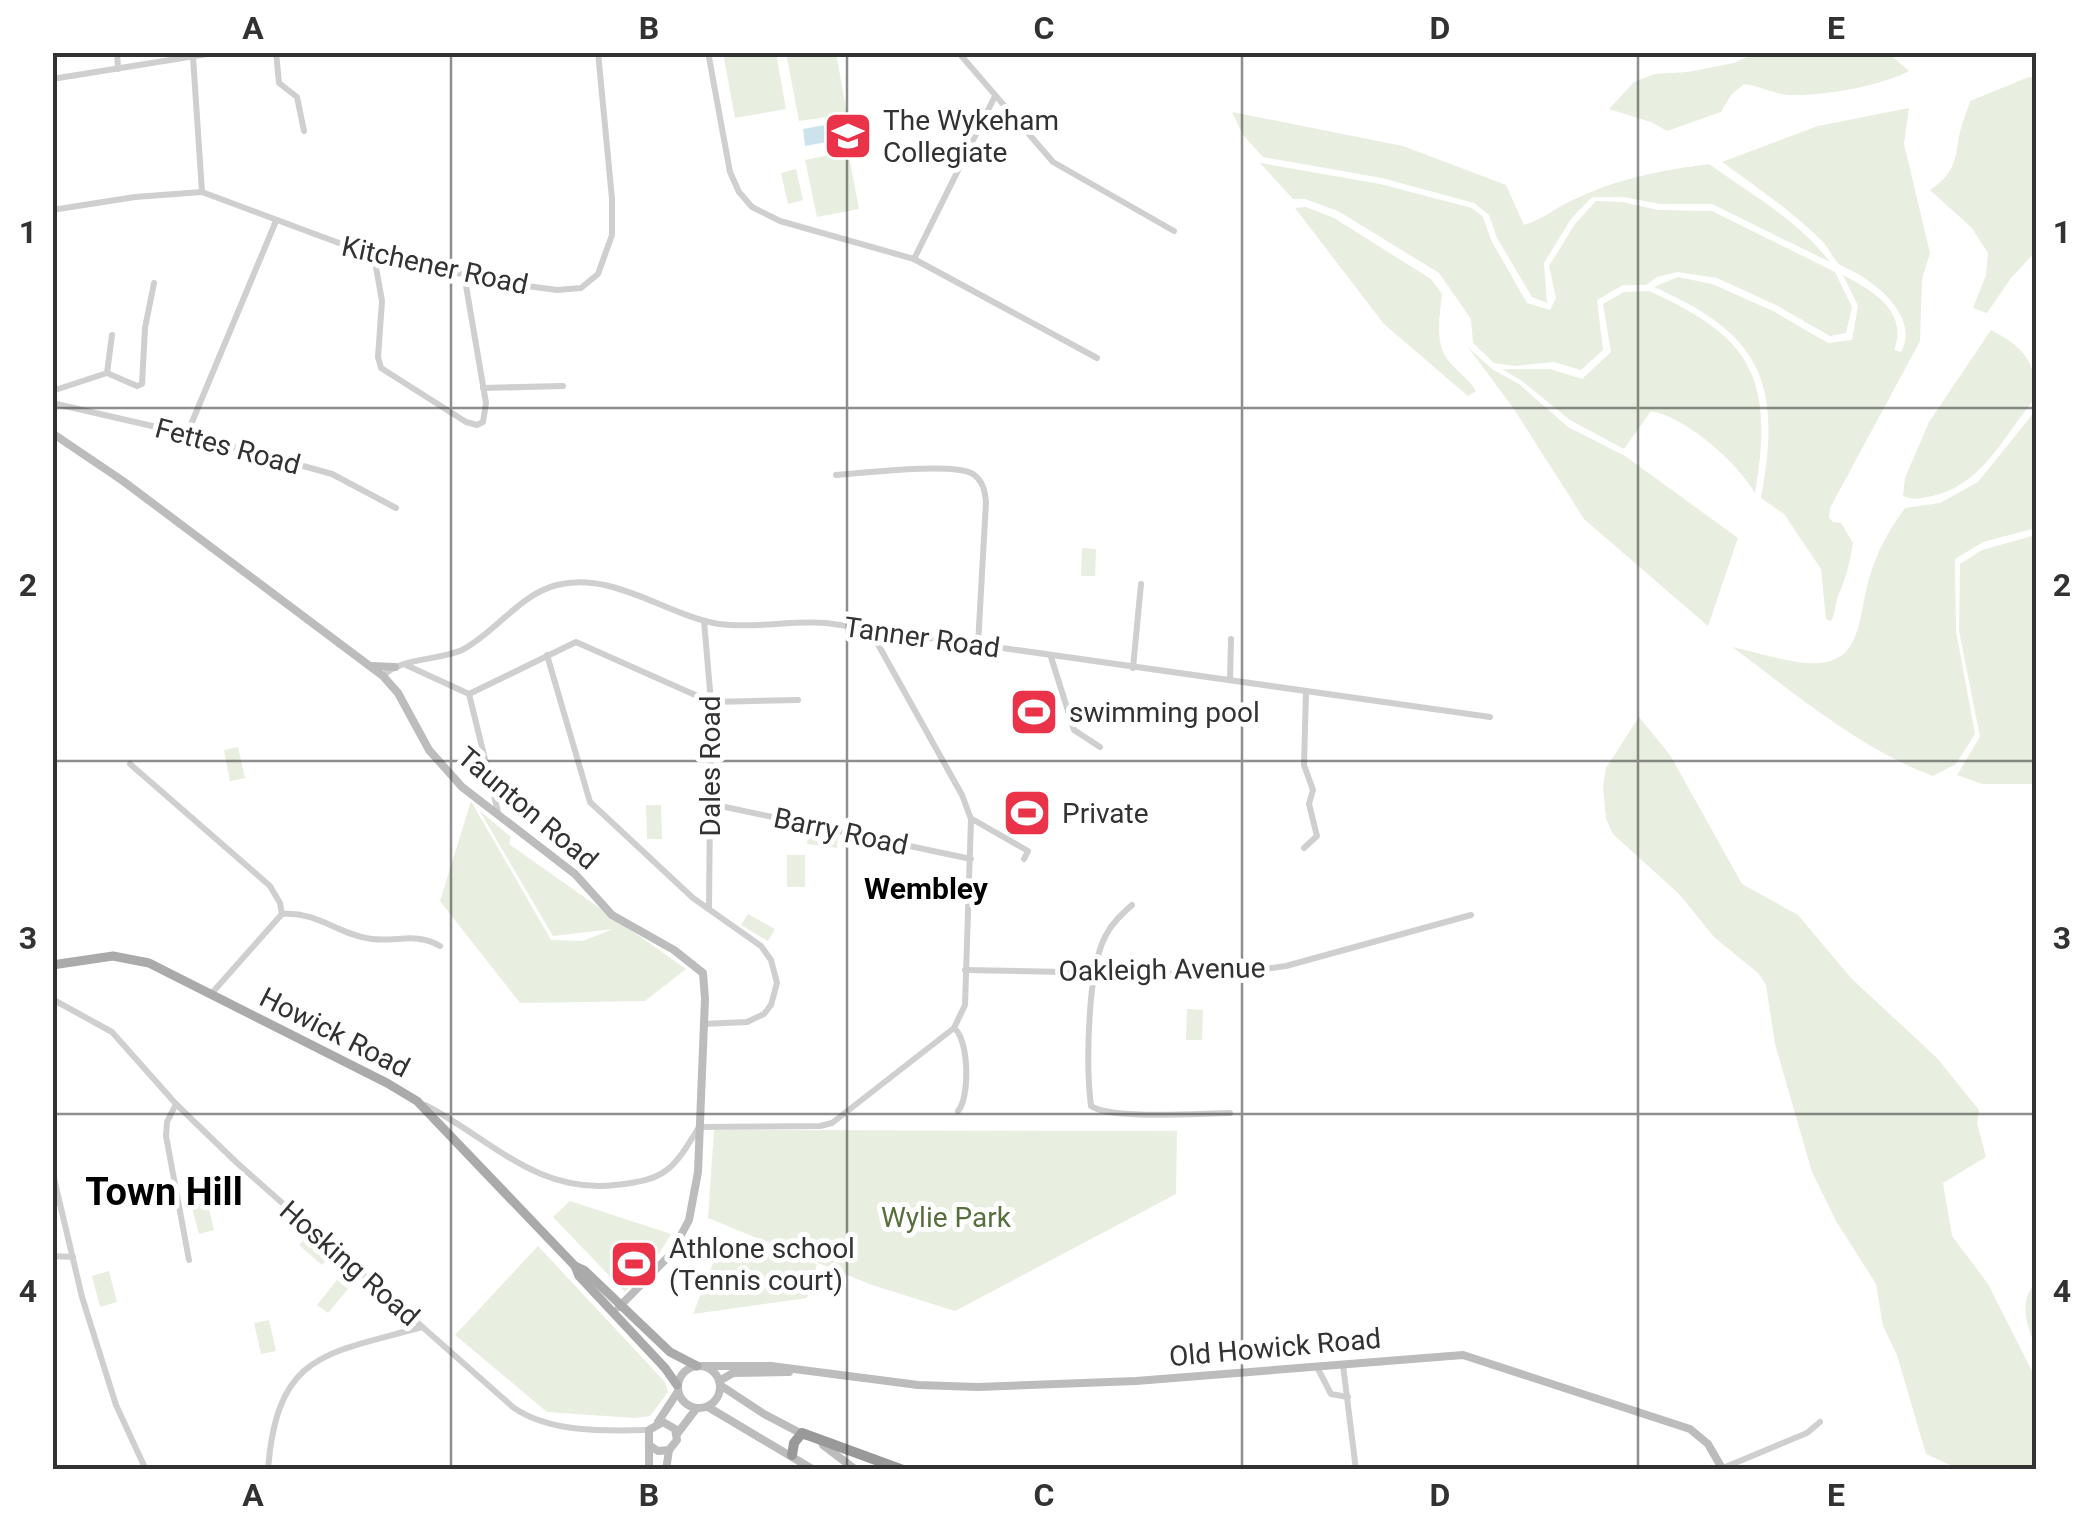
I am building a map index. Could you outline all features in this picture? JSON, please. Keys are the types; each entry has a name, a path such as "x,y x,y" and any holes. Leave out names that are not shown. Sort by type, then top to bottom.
{"highway":[{"path":"792,1456 794,1443 802,1433 903,1470"}],"main road":[{"name":"Howick Road","path":"52,962 113,956 136,959 388,1082 417,1101 575,1266 579,1276 670,1352 700,1366"},
{"name":"Howick Road","path":"617,1310 677,1388"}],"street":[{"path":"117,52 118,68"},
{"path":"52,78 220,52"},
{"path":"276,52 279,83 298,97 304,131"},
{"name":"Kitchener Road","path":"52,210 135,197 202,192 374,256 557,290 581,288 598,274 612,235 598,52"},
{"path":"708,52 730,172 744,200 780,221 914,259 1097,358"},
{"path":"958,52 1053,162 1174,231"},
{"path":"193,57 202,192"},
{"path":"914,259 994,98"},
{"path":"187,434 276,221"},
{"path":"374,256 382,302 380,368 471,425 480,424 485,418 464,274"},
{"path":"52,391 107,373 137,386 142,384 145,328 154,283"},
{"path":"107,373 112,334"},
{"path":"483,388 563,386"},
{"name":"Fettes Road","path":"52,403 187,434 332,474 396,508"},
{"name":"Taunton Road","path":"53,436 123,481 371,666 398,693 438,762 462,787 575,874 612,915 699,967 706,986 694,1204 682,1236 664,1262 617,1310"},
{"path":"836,474 942,469 966,472 979,481 986,502 978,645"},
{"name":"Tanner Road","path":"383,676 400,666 466,648 538,593 558,584 592,584 621,590 704,621 742,626 817,622 1490,717"},
{"path":"1133,668 1142,584"},
{"name":"Dales Road","path":"704,621 711,702 709,911"},
{"path":"684,1155 699,1128 820,1126 832,1122 954,1028 964,1013 971,818 870,629"},
{"path":"1230,680 1231,639"},
{"path":"371,666 400,666 469,694 570,642 578,642 711,702 798,700"},
{"path":"548,655 590,802 709,911 761,946 772,960 777,983 764,1014 747,1022 703,1024"},
{"path":"1052,657 1074,730 1100,747"},
{"path":"1304,848 1317,836 1309,804 1313,790 1304,765 1306,692"},
{"path":"469,694 498,812"},
{"path":"130,764 270,886 282,914"},
{"name":"Barry Road","path":"712,804 971,858"},
{"path":"971,818 1028,851 1024,859"},
{"path":"1132,905 1108,930 1095,972 1092,1108 1100,1112 1230,1112"},
{"path":"282,914 310,915 366,938 419,937 440,946"},
{"path":"212,994 282,914"},
{"name":"Oakleigh Avenue","path":"966,970 1209,974 1272,968 1472,915"},
{"name":"Hosking Road","path":"52,998 112,1032 176,1104 236,1162 470,1372 527,1417 572,1427 632,1430 649,1439"},
{"path":"954,1028 963,1037 964,1049 964,1100 958,1111"},
{"path":"417,1101 514,1161 553,1181 580,1186 653,1180 699,1146"},
{"path":"176,1104 167,1122 166,1136 190,1260"},
{"path":"453,1138 466,1130"},
{"path":"52,1170 82,1298 116,1404 154,1470"},
{"path":"52,1256 73,1256"},
{"path":"268,1470 284,1399 290,1385 310,1363 341,1348 424,1327"},
{"name":"Old Howick Road","path":"700,1366 734,1364 950,1388 1136,1381 1422,1356 1472,1357 1690,1429 1708,1444 1723,1469"},
{"path":"1343,1365 1356,1470"},
{"path":"649,1470 649,1439 674,1402 682,1374 700,1366 764,1414 835,1451 856,1470"},
{"path":"1318,1367 1332,1394 1348,1397"},
{"name":"Old Howick Road","path":"720,1383 733,1374 799,1371"},
{"path":"677,1388 684,1403 696,1409 708,1407 718,1398 720,1383"},
{"path":"708,1407 814,1470"},
{"path":"666,1470 669,1450 696,1409"},
{"path":"658,1422 668,1423 677,1434"},
{"path":"1723,1469 1807,1432 1820,1422"},
{"path":"649,1439 658,1451 669,1450"},
{"path":"142,1455 146,1470"}],"green space":[{"path":"723,53 776,53 786,109 735,118"},
{"path":"786,53 836,53 847,114 799,121"},
{"path":"1755,53 1888,53 1909,71 1868,85 1819,94 1785,95 1744,84 1731,95 1721,112 1667,131 1609,109 1634,82 1655,74 1734,63"},
{"path":"2036,77 2036,251 1987,313 1973,308 1986,275 1988,253 1972,228 1930,190 1953,164 1970,101"},
{"path":"1909,108 1904,144 1930,253 1922,279 1920,341 1830,508 1829,518 1841,523 1853,543 1831,621 1826,619 1821,569 1784,514 1761,498 1768,424 1765,394 1756,368 1720,324 1654,287 1678,277 1712,284 1773,311 1828,343 1852,340 1858,306 1843,275 1877,296 1893,314 1897,325 1894,350 1901,352 1905,329 1888,298 1838,263 1808,227 1722,162 1818,126"},
{"path":"1232,112 1403,146 1506,185 1524,225 1606,186 1657,172 1709,164 1789,221 1830,262 1712,204 1660,204 1624,197 1592,197 1571,219 1544,263 1547,303 1532,297 1497,238 1489,215 1474,203 1382,178 1263,157 1243,135"},
{"path":"848,151 859,209 817,217 805,160"},
{"path":"1260,163 1380,184 1472,208 1483,217 1491,240 1527,303 1550,310 1556,298 1549,266 1575,224 1596,201 1658,210 1712,211 1835,272 1852,307 1846,333 1830,336 1717,278 1677,272 1657,277 1646,285 1623,285 1597,300 1603,350 1581,370 1554,362 1515,366 1494,363 1473,343 1471,319 1439,273 1338,211 1305,199 1293,199"},
{"path":"796,169 803,200 788,204 781,173"},
{"path":"1306,207 1334,218 1431,279 1442,294 1439,328 1444,353 1476,391 1468,396 1384,324 1295,208"},
{"path":"1649,291 1713,326 1749,367 1761,420 1755,493 1723,455 1695,431 1665,415 1651,411 1624,449 1570,420 1502,369 1550,369 1582,379 1611,352 1603,304 1624,292"},
{"path":"1991,330 2025,356 2034,374 2036,397 1990,458 1963,483 1927,497 1903,496 1905,478 1929,422"},
{"path":"1468,347 1568,427 1625,456 1738,538 1708,626 1584,519 1514,409"},
{"path":"2036,410 2036,528 1983,542 1955,559 1956,631 1975,734 1956,764 1933,776 1905,764 1828,718 1732,647 1807,663 1837,659 1853,642 1876,558 1905,508 1940,503 1978,482"},
{"path":"2036,535 2036,784 1982,784 1957,775 1980,737 1959,631 1960,564 1982,550"},
{"path":"1082,548 1096,549 1095,576 1081,576"},
{"path":"1639,717 1670,755 1742,884 1798,915 1851,978 1937,1058 1979,1110 1977,1123 1986,1157 1943,1183 1952,1236 1988,1284 2034,1375 2036,1469 1959,1469 1926,1454 1897,1355 1883,1326 1876,1284 1836,1221 1812,1172 1775,1044 1766,985 1758,973 1714,937 1680,895 1613,834 1606,819 1606,768"},
{"path":"238,747 245,778 230,781 224,750"},
{"path":"471,801 551,940 583,941 613,929 553,936 479,810 511,837 509,844 686,969 645,1001 520,1003 440,901"},
{"path":"646,805 661,805 662,839 647,839"},
{"path":"809,831 838,834 837,848 807,844"},
{"path":"787,855 805,855 805,887 787,887"},
{"path":"748,914 775,929 768,941 741,925"},
{"path":"1187,1009 1203,1010 1202,1040 1186,1040"},
{"name":"Wylie Park","path":"714,1130 1177,1131 1176,1194 955,1311 872,1285 708,1218"},
{"path":"207,1201 214,1230 199,1234 191,1204"},
{"path":"570,1201 671,1234 654,1262 625,1292 553,1217"},
{"path":"309,1234 332,1253 322,1265 299,1245"},
{"path":"538,1246 665,1382 668,1392 650,1416 547,1412 455,1335"},
{"path":"787,1252 817,1264 807,1298 693,1314 714,1261"},
{"path":"109,1271 117,1302 100,1307 92,1276"},
{"path":"337,1280 348,1289 328,1313 317,1305"},
{"path":"2036,1282 2036,1350 2026,1307"},
{"path":"269,1320 276,1351 261,1354 254,1323"}],"water":[{"path":"825,125 827,142 805,146 803,129"}],"place":[{"name":"The Wykeham Collegiate","path":"848,136"},
{"name":"swimming pool","path":"1034,712"},
{"name":"Private","path":"1027,813"},
{"name":"Athlone school (Tennis court)","path":"634,1264"}],"district":[{"name":"Wembley","path":"926,889"},
{"name":"Town Hill","path":"164,1192"}]}
